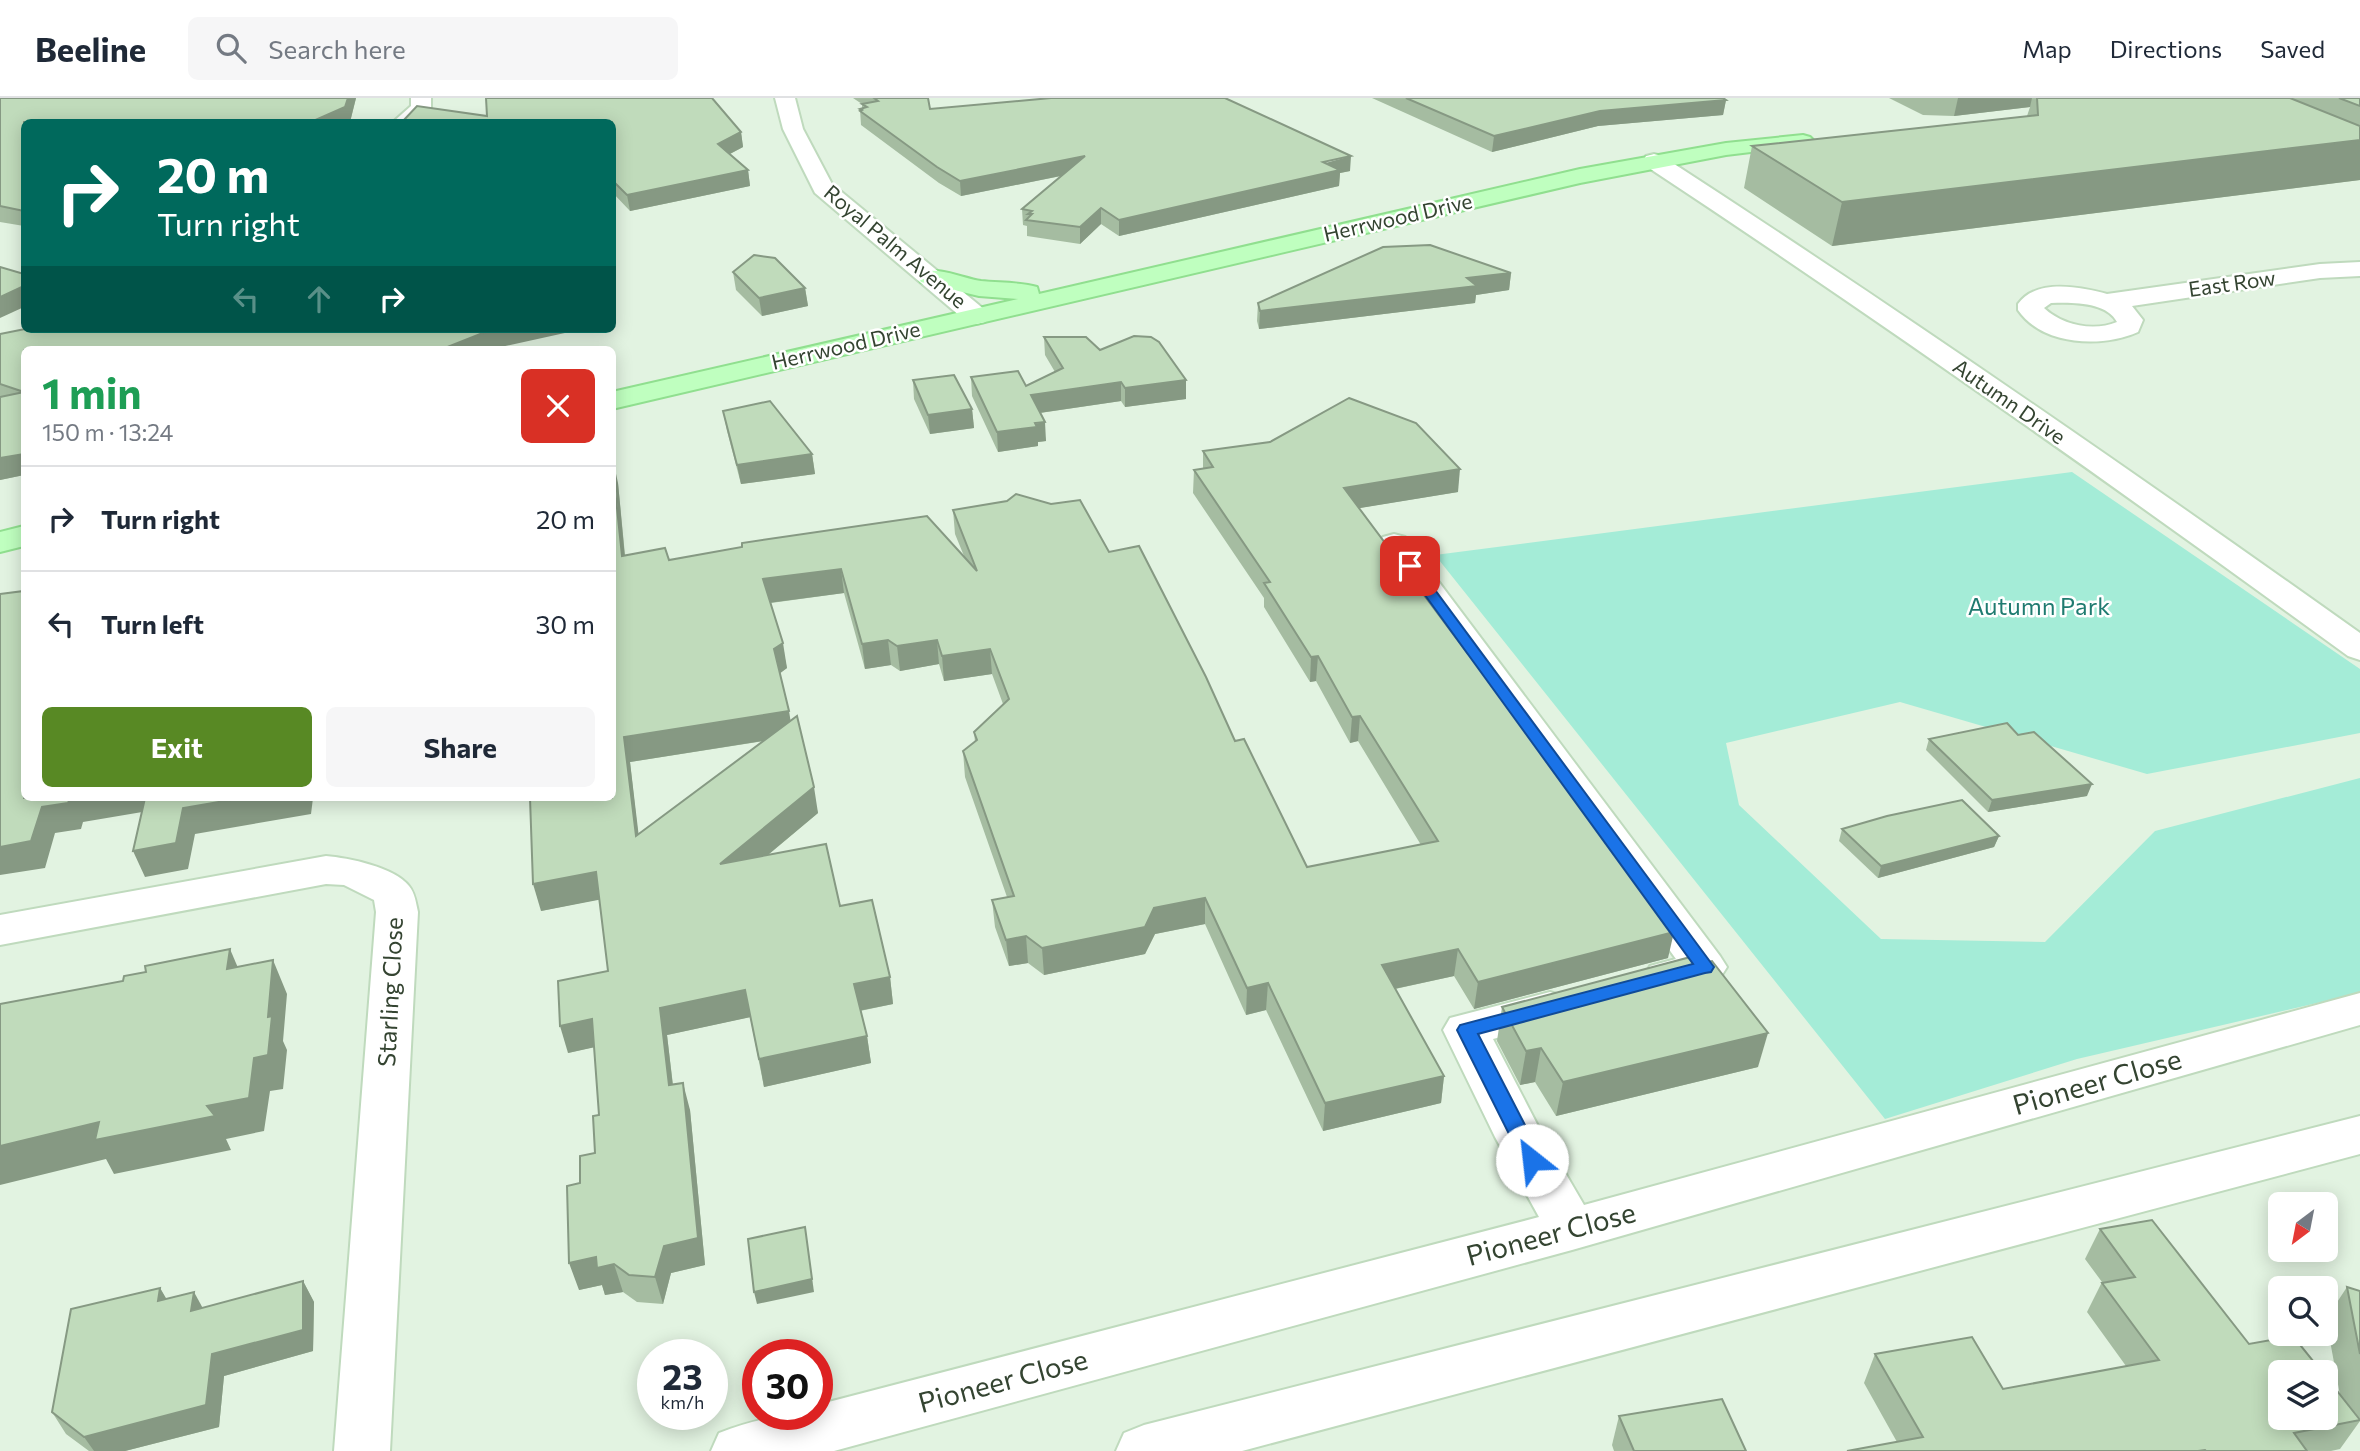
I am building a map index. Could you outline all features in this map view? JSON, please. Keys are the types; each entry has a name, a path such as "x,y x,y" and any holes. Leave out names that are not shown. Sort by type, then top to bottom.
{"street":[{"path":"407,119 421,108 421,98"},
{"name":"Royal Palm Avenue","path":"785,98 793,129 823,188 976,316"},
{"name":"Herrwood Drive","path":"616,400 1580,176 1726,149 1822,139"},
{"name":"Autumn Drive","path":"1654,161 1743,219 2105,468 2360,649"},
{"name":"East Row","path":"2105,302 2320,271 2360,271"},
{"name":"East Row","path":"2128,315 2129,326 2121,330 2094,333 2060,328 2046,322 2031,310 2031,304 2046,296 2074,295 2105,302 2128,315 2343,284 2360,271"},
{"path":"930,277 991,290 1078,292"},
{"path":"0,541 21,537"},
{"path":"1394,544 1705,967 1466,1030 1519,1137 1572,1229"},
{"name":"Starling Close","path":"0,930 327,870 352,872 393,893 397,912 362,1451"},
{"name":"Pioneer Close","path":"739,1451 1572,1229 2360,1009"},
{"path":"1144,1451 2360,1135"}],"green space":[{"name":"Autumn Park","path":"2072,472 2360,669 2360,733 2147,774 1900,702 1726,743 1739,805 1881,939 2045,942 2155,831 2360,778 2360,993 2077,1059 1885,1119 1435,555"}],"building":[{"path":"0,98 348,98 345,107 318,119 21,119 21,210 0,206"},
{"path":"486,98 712,98 741,132 718,144 748,170 627,195 616,184 616,119 405,119 417,106 487,116"},
{"path":"874,98 928,98 930,109 1051,98 1225,98 1351,156 1323,162 1340,170 1119,220 1101,208 1080,227 1026,220 1032,211 1022,209 1085,156 960,181 860,111 867,107 862,104 878,101"},
{"path":"1406,98 1726,100 1600,111 1494,136"},
{"path":"2037,98 2290,98 2360,126 2360,140 1842,202 1752,146 2038,115"},
{"path":"2339,98 2360,98 2360,106"},
{"path":"1430,245 1511,273 1467,278 1477,286 1260,311 1258,303 1383,247"},
{"path":"754,255 775,258 805,288 759,298 733,272"},
{"path":"0,267 21,273 21,287 0,297"},
{"path":"21,330 21,333 483,333 450,346 21,346 21,391 0,384 0,334"},
{"path":"1134,336 1151,337 1159,342 1186,380 1125,388 1121,382 1031,395 1045,422 1035,423 1037,427 997,432 971,377 1018,371 1026,386 1063,368 1044,337 1086,337 1100,350"},
{"path":"954,375 972,409 928,415 913,380"},
{"path":"21,393 21,454 0,458 0,397"},
{"path":"1349,398 1416,423 1460,469 1344,488 1468,654 1471,654 1500,691 1497,691 1547,761 1552,760 1639,878 1635,879 1674,932 1478,982 1458,949 1382,965 1444,1076 1325,1103 1268,983 1247,988 1205,898 1154,908 1145,927 1042,948 1026,936 1006,940 992,900 1014,896 963,751 977,740 974,732 1009,699 990,649 942,656 937,640 897,646 888,640 862,644 841,569 763,579 783,643 774,649 789,711 624,737 636,836 797,716 814,787 720,864 826,844 840,906 872,900 890,977 854,984 867,1036 759,1059 745,990 660,1008 669,1085 683,1083 698,1238 664,1246 655,1277 629,1275 614,1264 597,1268 596,1257 569,1263 567,1186 580,1183 580,1156 595,1153 593,1116 599,1115 592,1019 560,1026 558,981 608,971 596,872 533,884 530,801 616,801 616,498 622,556 665,548 669,560 742,547 742,543 927,516 977,571 953,510 1007,501 1016,494 1051,504 1080,500 1109,552 1139,546 1206,677 1235,741 1244,739 1307,867 1438,841 1360,716 1352,717 1318,656 1311,657 1264,583 1270,582 1194,470 1213,467 1203,451 1270,442"},
{"path":"770,401 812,454 737,465 723,411"},
{"path":"21,591 21,801 69,801 42,807 31,841 0,847 0,594"},
{"path":"2007,723 2018,735 2034,732 2092,784 1992,800 1929,739"},
{"path":"1962,800 1999,836 1881,866 1842,829 1887,816"},
{"path":"144,801 224,801 183,808 176,843 133,851"},
{"path":"230,949 227,969 273,960 268,1055 254,1058 249,1098 207,1106 215,1116 95,1140 99,1122 0,1146 0,1004 123,981 124,976 146,972 145,966"},
{"path":"1698,955 1703,963 1712,961 1768,1033 1563,1082 1541,1048 1526,1051 1502,1007"},
{"path":"2152,1220 2249,1344 2268,1341 2268,1346 2301,1346 2312,1360 2268,1360 2268,1430 2309,1430 2294,1433 2307,1451 1847,1451 1923,1437 1875,1354 1972,1337 2003,1389 2159,1360 2102,1283 2135,1277 2100,1229"},
{"path":"805,1227 812,1279 754,1292 748,1239"},
{"path":"303,1281 303,1330 212,1354 206,1405 84,1437 52,1412 71,1309 160,1288 158,1301 194,1292 191,1311"},
{"path":"2347,1287 2360,1291 2360,1354"},
{"path":"2338,1392 2360,1420 2338,1424"},
{"path":"1722,1399 1746,1451 1634,1451 1619,1416"}],"route":[{"path":"1410,566 1705,967 1466,1030 1532,1160"}]}
